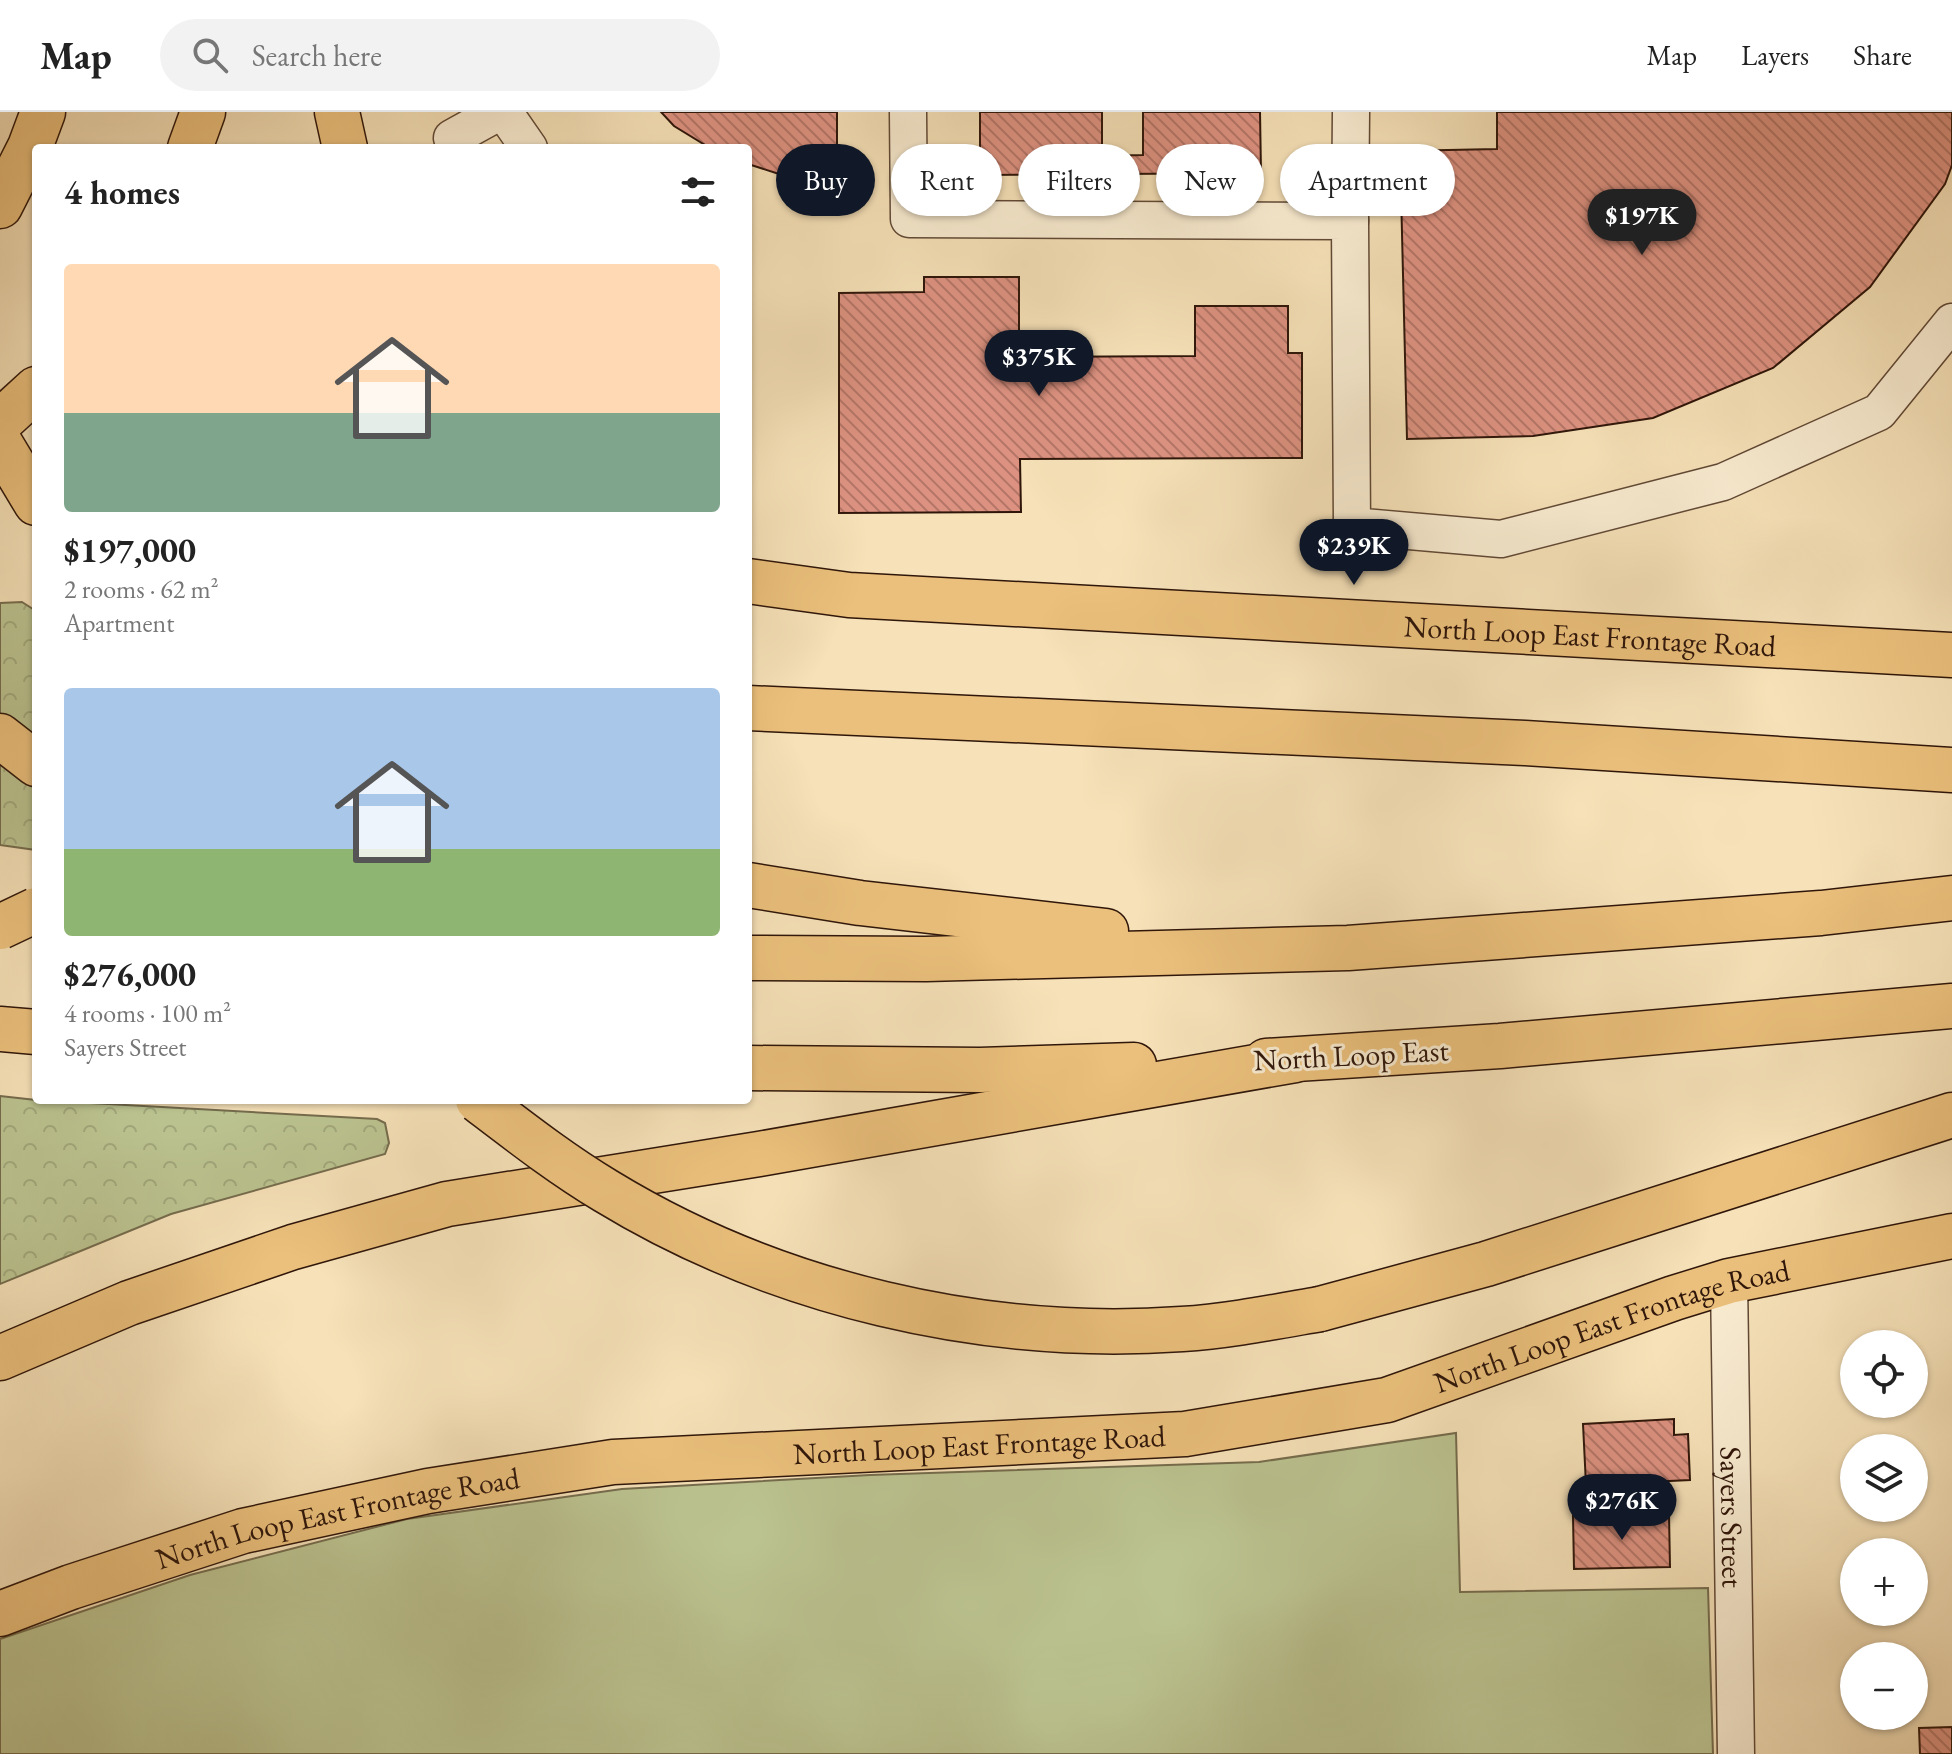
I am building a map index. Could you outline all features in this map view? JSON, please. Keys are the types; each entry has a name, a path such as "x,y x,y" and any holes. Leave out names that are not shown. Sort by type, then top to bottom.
{"main road":[{"path":"0,206 30,147 43,112"},
{"path":"191,144 203,112"},
{"path":"337,112 344,144"},
{"path":"0,422 32,393"},
{"path":"0,443 32,496"},
{"name":"North Loop East Frontage Road","path":"752,582 849,595 1952,655"},
{"path":"752,708 1525,743 1952,770"},
{"path":"0,736 32,761"},
{"path":"752,886 860,903 1059,926 1348,948"},
{"path":"752,958 926,959 1348,948 1821,913 1952,898"},
{"path":"0,927 32,912"},
{"path":"0,919 32,922"},
{"name":"North Loop East","path":"752,1068 980,1070 1295,1060 1500,1046 1952,1006"},
{"path":"0,1029 32,1032"},
{"path":"0,1358 129,1303 293,1247 447,1204 759,1154 1295,1060"},
{"path":"483,1104 556,1159 658,1221 784,1275 896,1307 1033,1328 1105,1330 1181,1329 1320,1309 1486,1264 1952,1115"},
{"name":"North Loop East Frontage Road","path":"0,1614 71,1587 243,1531 428,1491 613,1462 1185,1434 1387,1400 1729,1281 1952,1236"}],"street":[{"path":"451,133 502,112 526,144"},
{"path":"908,112 909,219 1350,221"},
{"path":"1351,112 1352,526 1501,539 1723,482 1879,412 1952,322"},
{"name":"Sayers Street","path":"1729,1281 1736,1754"}],"green space":[{"path":"22,602 32,608 32,849 0,845 0,603"},
{"path":"0,1096 32,1100 32,1104 108,1104 377,1119 385,1123 389,1143 385,1154 171,1214 0,1284"},
{"path":"1456,1433 1460,1592 1708,1588 1713,1754 0,1754 0,1639 190,1575 407,1519 622,1489 870,1475 1259,1462"}],"building":[{"path":"661,112 837,112 837,144 776,144 776,173 752,165 752,144 703,144 674,126"},
{"path":"980,112 1102,112 1102,144 1018,144 1018,175 1002,175 1002,144 980,144"},
{"path":"1143,112 1260,112 1261,144 1156,144 1156,174 1140,174"},
{"path":"1497,112 1952,112 1952,165 1945,184 1870,287 1773,368 1653,418 1533,436 1407,439 1402,216 1455,216 1455,150 1497,149"},
{"path":"924,277 1019,277 1019,357 1195,356 1195,306 1288,306 1288,353 1302,353 1302,458 1020,459 1021,512 839,513 839,293 924,292"},
{"path":"1674,1419 1674,1435 1688,1434 1690,1480 1586,1485 1583,1424"},
{"path":"1669,1514 1670,1567 1574,1569 1573,1516"},
{"path":"1952,1727 1952,1754 1920,1754 1919,1730"}]}
